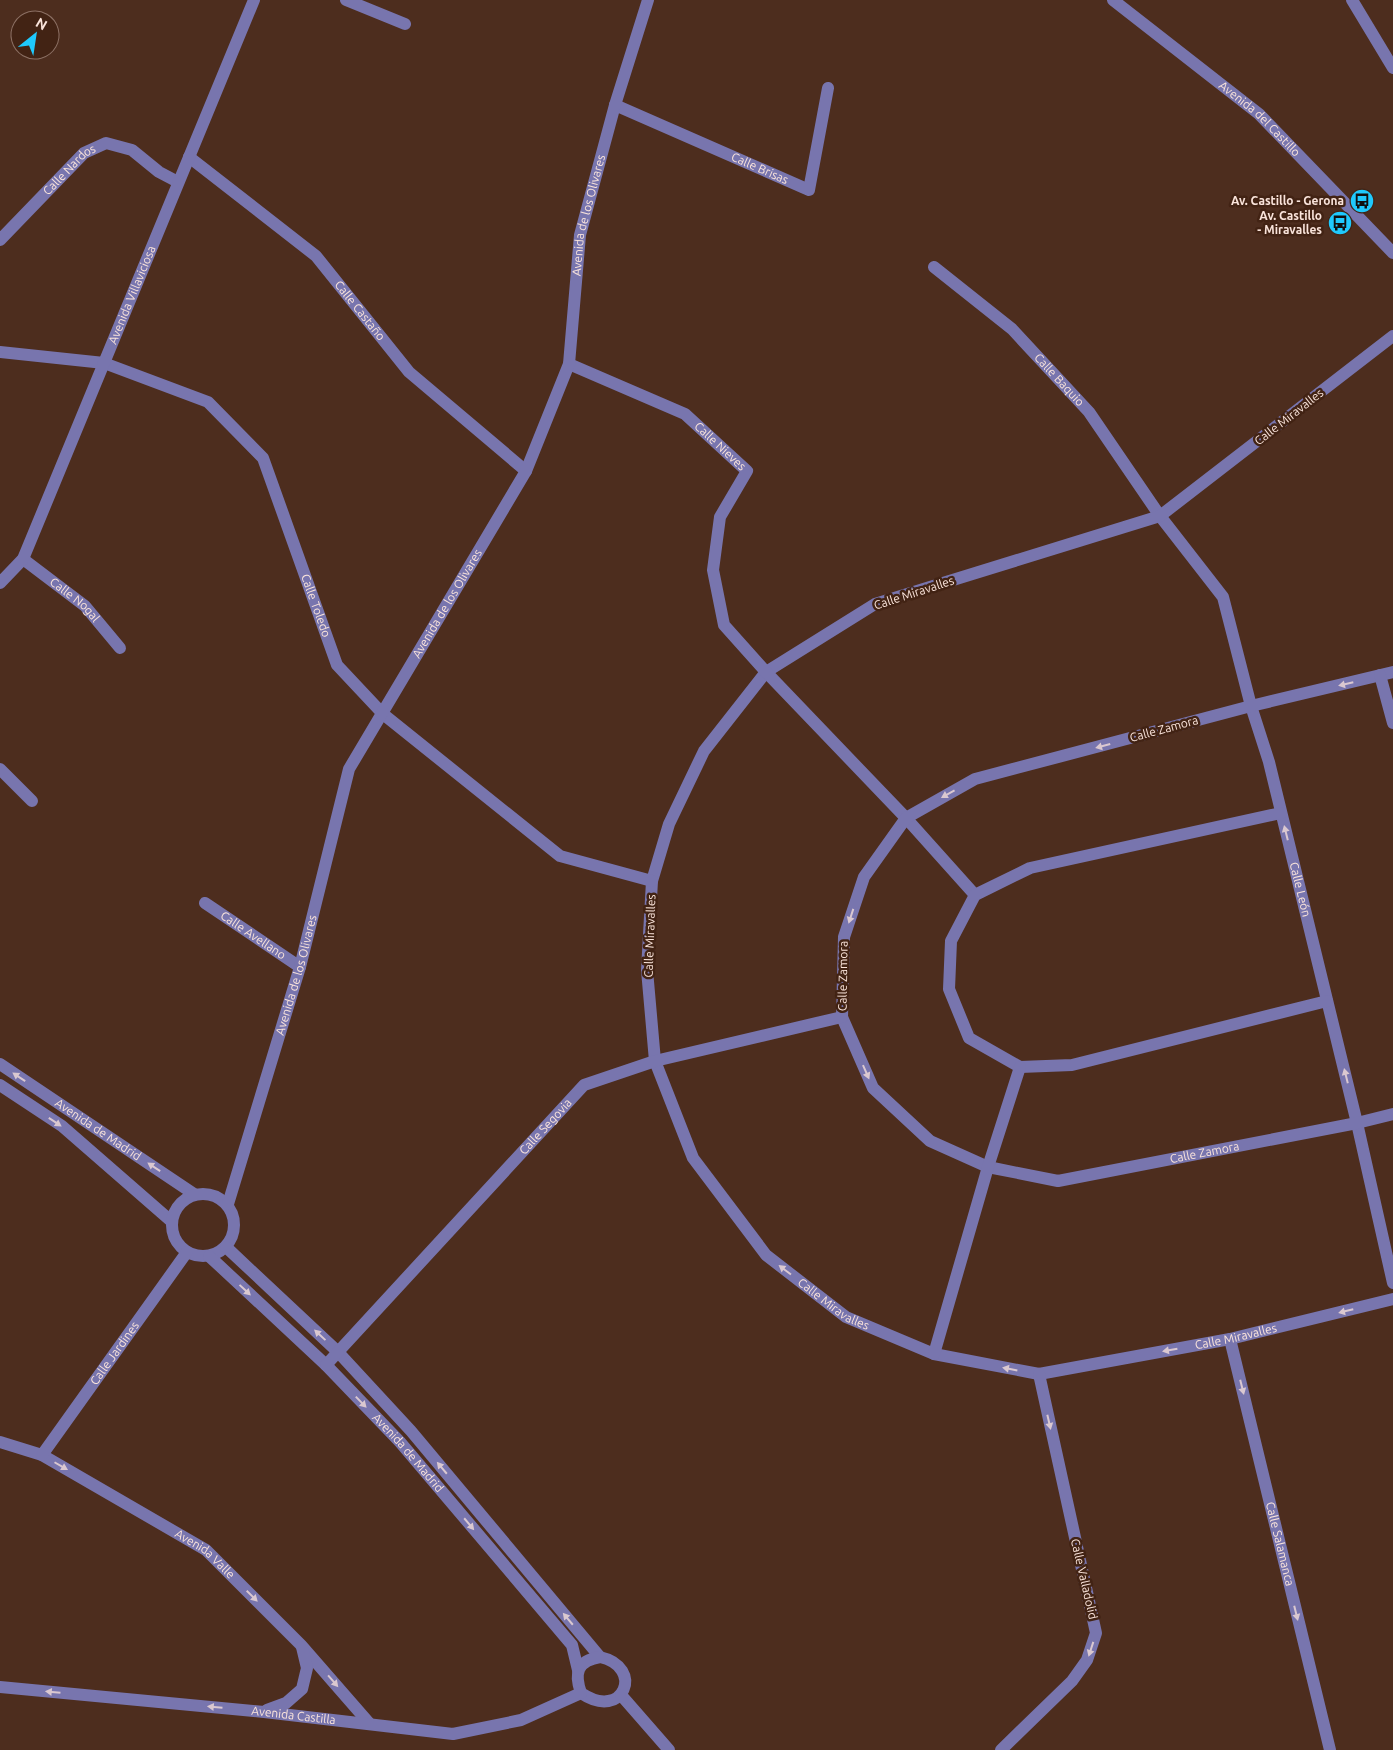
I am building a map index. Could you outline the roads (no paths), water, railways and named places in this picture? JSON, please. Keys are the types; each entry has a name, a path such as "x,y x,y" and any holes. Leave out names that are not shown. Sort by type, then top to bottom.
{"street":[{"name":"Avenida Villaviciosa","path":"0,583 23,558 254,0"},
{"path":"346,0 405,24"},
{"name":"Avenida de los Olivares","path":"228,1204 300,967 349,769 526,471 569,364 580,235 615,105 648,0"},
{"name":"Avenida del Castillo","path":"1113,0 1259,114 1393,253"},
{"path":"1352,0 1393,68"},
{"name":"Calle Brisas","path":"615,105 808,190 828,88"},
{"name":"Calle Nardos","path":"0,240 84,153 106,143 132,150 159,172 178,182"},
{"name":"Calle Castaño","path":"189,157 316,256 409,372 526,471"},
{"name":"Calle Baquio","path":"934,267 1012,329 1089,412 1160,516"},
{"name":"Calle Miravalles","path":"1393,336 1160,516 875,604 766,672 704,752 669,824 652,881 647,970 655,1061 693,1158 766,1256 846,1317 934,1354 1039,1374 1230,1340 1393,1299"},
{"name":"Calle Toledo","path":"0,352 104,364 208,402 263,458 337,665 383,714 560,856 652,881"},
{"name":"Calle Nieves","path":"569,364 685,414 747,472 720,517 712,570 724,625 766,672"},
{"name":"Calle León","path":"1160,516 1223,597 1251,706 1269,762 1357,1123 1393,1282"},
{"name":"Calle Nogal","path":"23,558 85,606 120,648"},
{"path":"766,672 906,818 975,894"},
{"name":"Calle Zamora","path":"1393,672 1251,706 975,779 906,818 864,877 844,937 842,1016 874,1088 930,1141 988,1167 1058,1182 1357,1123 1393,1114"},
{"path":"1380,676 1393,723"},
{"path":"0,769 32,801"},
{"path":"1281,813 1030,868 975,894 951,941 949,989 968,1038 1020,1067 1072,1065 1327,1001"},
{"name":"Calle Avellano","path":"205,903 300,967"},
{"name":"Calle Segovia","path":"326,1365 584,1085 655,1061 842,1016"},
{"name":"Avenida de Madrid","path":"0,1064 194,1194"},
{"path":"934,1354 988,1167 1020,1067"},
{"name":"Avenida de Madrid","path":"0,1085 62,1126 171,1221"},
{"path":"208,1193 228,1204 234,1216 234,1232 226,1247 218,1253 209,1256 199,1256 186,1252 174,1238 171,1221 178,1205 194,1194 208,1193"},
{"name":"Avenida de Madrid","path":"226,1247 338,1352 411,1431 600,1657"},
{"name":"Calle Jardines","path":"42,1455 186,1252"},
{"name":"Avenida de Madrid","path":"209,1256 326,1365 400,1442 572,1645 578,1670"},
{"name":"Calle Salamanca","path":"1230,1340 1330,1750"},
{"name":"Calle Valladolid","path":"1001,1750 1072,1681 1087,1660 1096,1634 1039,1374"},
{"name":"Avenida Valle","path":"0,1442 42,1455 206,1550 302,1644 369,1723"},
{"path":"264,1712 286,1703 302,1689 307,1668 302,1644"},
{"path":"600,1657 610,1659 622,1670 625,1678 625,1687 621,1695 613,1700 604,1702 597,1701 581,1693 578,1682 578,1670 583,1663 590,1658 600,1657"},
{"name":"Avenida Castilla","path":"0,1687 264,1712 453,1734 521,1720 581,1693"},
{"path":"621,1695 669,1750"}],"place":[{"name":"Av. Castillo - Gerona","path":"1362,201"},
{"name":"Av. Castillo - Miravalles","path":"1340,223"}]}
